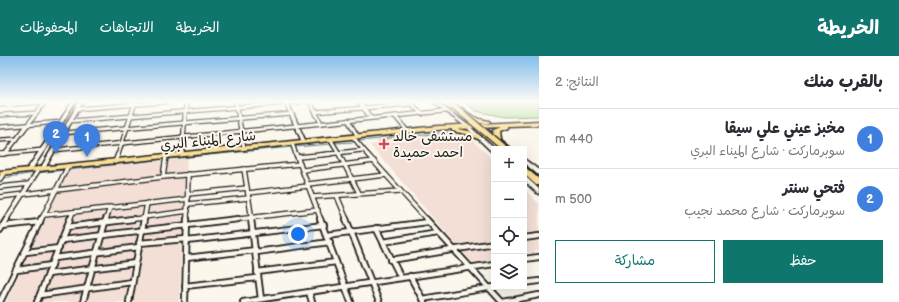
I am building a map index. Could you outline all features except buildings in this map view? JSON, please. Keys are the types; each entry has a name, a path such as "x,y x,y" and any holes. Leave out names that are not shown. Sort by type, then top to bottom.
{"highway":[{"path":"459,113 497,146"},
{"path":"463,113 501,146"},
{"path":"470,116 478,121 508,125"},
{"path":"445,129 458,124 460,121"},
{"path":"445,129 539,124"},
{"path":"497,139 496,130 508,125"},
{"name":"شارع الميناء البري","path":"2,173 445,129"},
{"path":"465,129 478,137"},
{"path":"527,168 539,178"},
{"path":"527,172 539,182"}],"street":[{"path":"0,115 19,113"},
{"path":"6,153 36,113"},
{"path":"29,170 66,113"},
{"path":"1,228 29,184 50,157 74,113"},
{"path":"70,121 158,113"},
{"path":"182,155 185,113"},
{"path":"237,113 244,148"},
{"path":"316,113 321,123"},
{"path":"367,113 371,118"},
{"path":"54,150 183,136 426,113"},
{"path":"449,113 460,121 465,129"},
{"path":"467,113 505,146"},
{"path":"62,133 292,114 304,142"},
{"path":"115,162 131,116"},
{"path":"395,116 408,132"},
{"path":"348,120 363,150 502,302 539,295"},
{"path":"0,127 61,122"},
{"path":"478,137 491,148"},
{"path":"0,140 17,138"},
{"path":"331,140 359,193"},
{"path":"292,144 324,225 351,302"},
{"path":"0,154 43,150"},
{"path":"298,157 363,150"},
{"path":"163,177 166,156"},
{"path":"38,158 50,157"},
{"path":"303,170 374,161"},
{"path":"527,163 539,173"},
{"path":"0,197 188,174 300,164"},
{"path":"0,301 17,270 68,166"},
{"path":"244,169 256,251 257,275 261,299"},
{"path":"0,179 2,173"},
{"path":"184,302 188,174"},
{"path":"44,215 188,199 248,196 308,185 386,175"},
{"path":"527,181 539,192"},
{"path":"0,188 29,184"},
{"path":"188,199 247,188"},
{"path":"313,197 400,191"},
{"path":"337,196 379,302"},
{"path":"129,302 147,203"},
{"path":"83,302 94,268 110,207"},
{"path":"62,240 187,224 318,210"},
{"path":"37,302 72,212"},
{"path":"67,227 188,212"},
{"path":"1,228 40,222"},
{"path":"327,235 428,222"},
{"path":"55,258 139,245 253,234 324,225"},
{"path":"376,228 401,278"},
{"path":"383,242 438,233"},
{"path":"527,238 539,236"},
{"path":"186,258 330,242"},
{"path":"391,260 491,244"},
{"path":"26,252 59,248"},
{"path":"527,258 539,256"},
{"path":"185,286 336,262"},
{"path":"48,274 136,263"},
{"path":"243,302 261,299 282,299 309,292 491,264"},
{"path":"17,270 52,265"},
{"path":"410,276 423,300 488,287"},
{"path":"527,283 539,281"},
{"path":"40,295 132,282"},
{"path":"309,292 312,302"}],"shaded area":[{"path":"465,133 491,158 491,260 472,263 370,145 378,144 376,141 388,139 390,142"},
{"path":"187,158 179,302 6,302 69,169"},
{"path":"527,192 539,204 539,251 527,253"}],"green space":[{"path":"488,113 539,113 539,116 504,117"}],"waterway":[{"path":"359,141 455,132"},
{"path":"335,143 355,142"},
{"path":"295,147 332,144"},
{"path":"168,159 292,147"},
{"path":"68,170 164,159"},
{"path":"38,173 65,170"},
{"path":"3,178 35,173"}],"place":[{"name":"مستشفى خالد احمد حميدة","path":"384,144"},
{"name":"فتحي سنتر","path":"56,154"},
{"name":"مخبز عيني علي سيقا","path":"87,157"}]}
